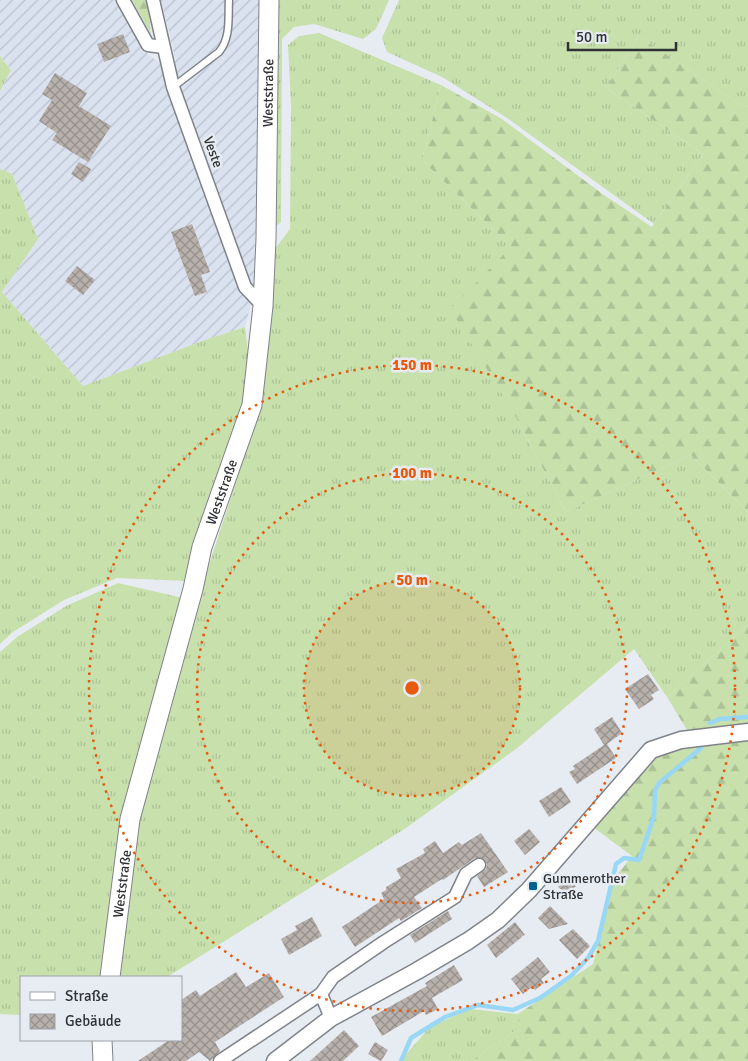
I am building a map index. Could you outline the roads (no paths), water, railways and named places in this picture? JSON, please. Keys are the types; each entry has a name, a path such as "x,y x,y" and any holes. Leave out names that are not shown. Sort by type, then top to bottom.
{"main road":[{"name":"Weststraße","path":"110,976 130,819 193,589 202,547 252,406 263,306 266,232 269,0"},
{"path":"102,1041 104,1061"}],"street":[{"path":"123,0 148,45 163,47"},
{"name":"Veste","path":"153,0 173,87 245,287 263,306"},
{"path":"274,1061 331,1018 417,971 468,941 498,920 548,869 615,789 651,750 681,740 748,732"},
{"path":"220,1061 321,994 333,978 384,942 456,896 466,874 479,865"},
{"path":"321,994 331,1018"}],"lane":[{"path":"173,87 219,52 224,46 229,0"}],"waterway":[{"path":"710,723 720,719 748,717"},
{"path":"401,1061 411,1038 445,1017 478,1005 513,1010 540,998 571,976 588,958 598,941 616,864 624,858 639,860 654,816 655,791 659,783 701,748"}],"place":[{"name":"Gummerother Straße","path":"533,886"}]}
